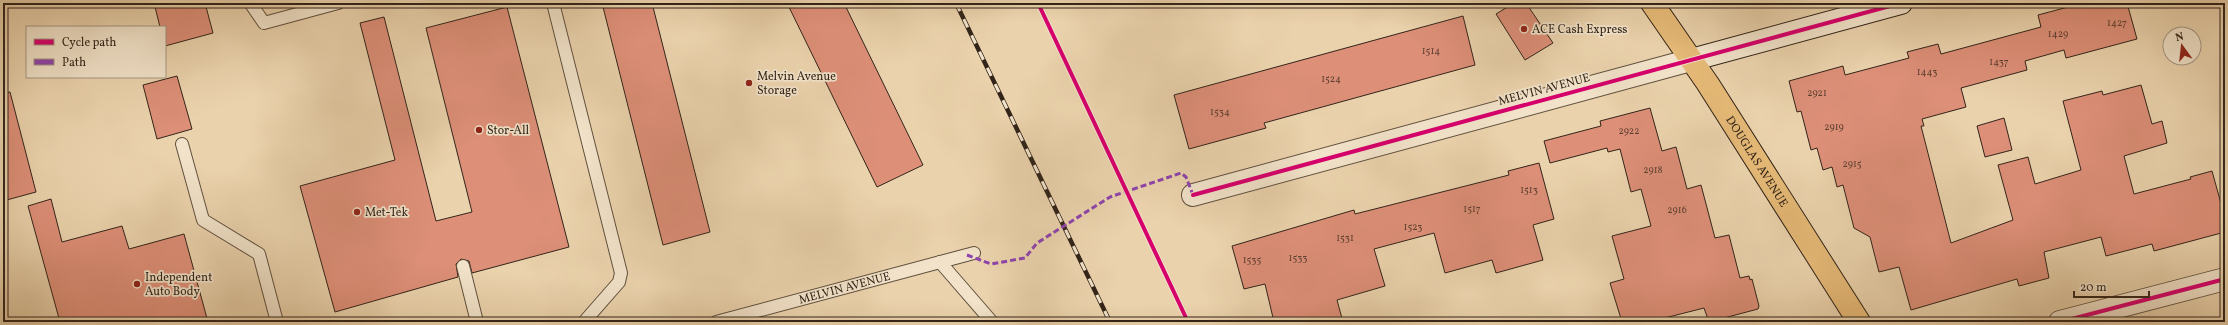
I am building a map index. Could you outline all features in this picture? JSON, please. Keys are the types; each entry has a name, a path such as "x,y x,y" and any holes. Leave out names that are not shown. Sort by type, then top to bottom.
{"main road":[{"name":"DOUGLAS AVENUE","path":"1652,3 1708,84 1858,322"}],"street":[{"name":"MELVIN AVENUE","path":"1193,195 1691,60 1856,9 1901,3"},
{"path":"2060,322 2225,280"}],"lane":[{"path":"251,4 264,23 338,3"},
{"path":"553,3 621,273 619,282 584,322"},
{"path":"182,144 203,220 259,254 277,322"},
{"name":"MELVIN AVENUE","path":"716,322 974,254"},
{"path":"940,262 992,322"},
{"path":"463,266 477,322"}],"building":[{"path":"154,3 205,3 213,33 166,46 166,26 160,26"},
{"path":"602,3 652,3 710,232 663,245"},
{"path":"787,3 844,3 923,165 877,187"},
{"name":"ACE Cash Express","path":"1514,3 1526,3 1553,43 1525,60 1496,14"},
{"path":"2083,3 2127,3 2137,39 2066,58 2064,50 2025,61 2027,70 1961,88 1966,107 1922,119 1924,126 1921,126 1951,243 2013,220 1998,165 2028,157 2035,184 2081,170 2063,101 2102,91 2103,95 2141,85 2152,124 2162,121 2167,143 2124,156 2134,194 2191,179 2190,177 2212,171 2225,218 2225,232 2154,251 2152,244 2106,256 2101,237 2044,252 2049,278 2019,286 2017,279 1911,310 1899,267 1879,272 1870,237 1854,228 1843,185 1837,187 1832,167 1823,170 1817,148 1811,150 1801,111 1797,112 1789,81 1843,66 1845,75 1909,58 1907,52 1938,44 1941,54 2041,27 2038,15"},
{"path":"507,7 569,247 472,273 469,261 461,259 456,264 458,277 335,312 300,186 395,160 360,23 384,17 436,221 472,212 426,28"},
{"path":"1463,16 1475,65 1264,123 1266,128 1189,149 1174,95"},
{"path":"177,76 192,129 157,139 143,85"},
{"path":"10,92 36,192 3,201 3,93"},
{"path":"1650,108 1662,151 1676,147 1687,189 1701,185 1715,238 1729,235 1740,278 1749,276 1750,280 1752,279 1759,306 1758,309 1709,322 1704,308 1649,322 1622,322 1610,283 1624,279 1612,236 1651,226 1641,189 1631,192 1620,149 1608,152 1607,148 1550,163 1544,141 1601,126 1600,121"},
{"path":"2004,118 2012,150 1985,157 1977,126"},
{"path":"1539,163 1554,219 1533,225 1543,260 1496,273 1492,260 1445,273 1434,233 1374,249 1385,286 1337,300 1343,322 1274,322 1265,284 1244,289 1232,246 1354,210 1355,214 1509,175 1508,171"},
{"name":"Independent Auto Body","path":"51,199 62,242 122,226 129,249 184,234 208,322 60,322 28,206"}],"railway":[{"path":"956,3 1110,322"}],"marked path":[{"path":"967,255 991,264 1025,258 1037,243 1110,197 1181,173 1186,177 1193,195"}],"cycle path":[{"path":"1038,3 1188,322"},
{"path":"1193,195 1901,3"},
{"path":"2060,322 2225,279"}],"place":[{"name":"ACE Cash Express","path":"1524,29"},
{"name":"Melvin Avenue Storage","path":"749,83"},
{"name":"Stor-All","path":"479,130"},
{"name":"Met-Tek","path":"357,212"},
{"name":"Independent Auto Body","path":"137,284"}]}
